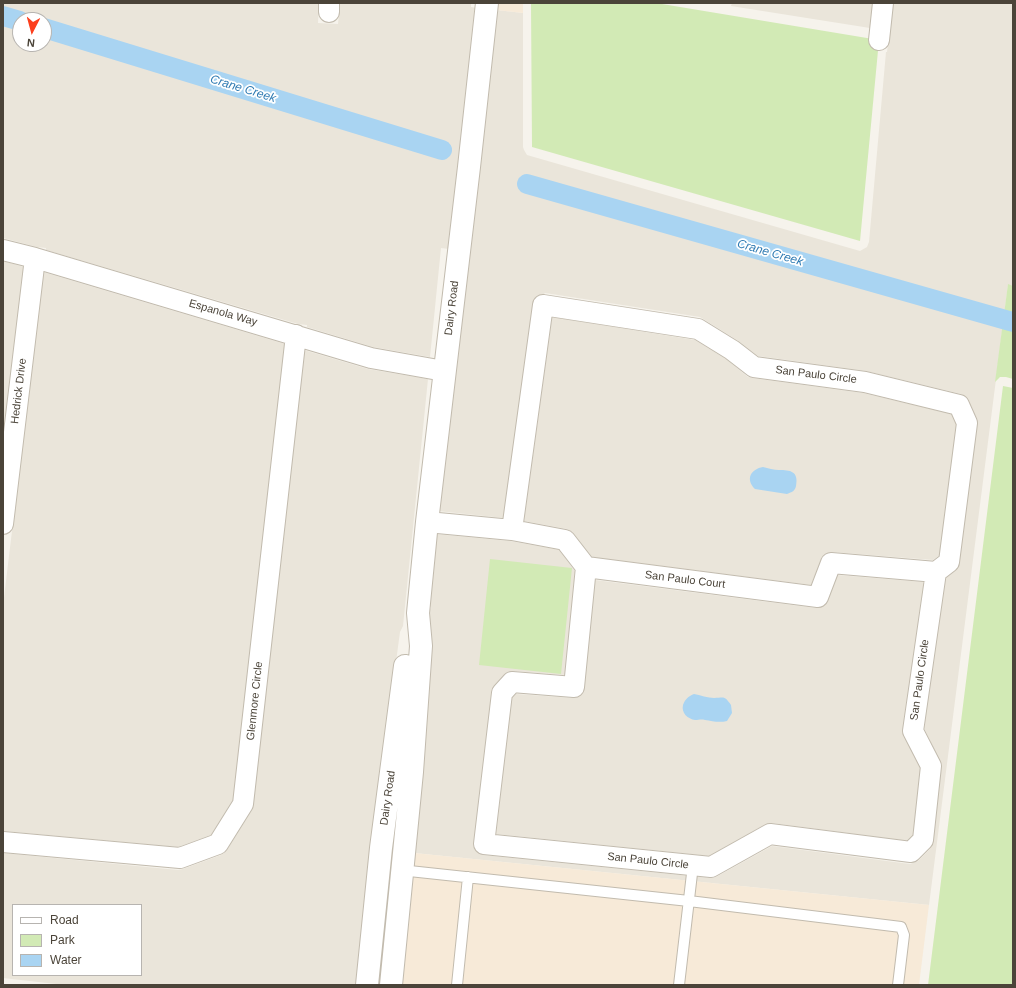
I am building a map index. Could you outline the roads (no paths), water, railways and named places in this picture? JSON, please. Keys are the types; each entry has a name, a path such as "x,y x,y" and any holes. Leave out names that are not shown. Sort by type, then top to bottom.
{"street":[{"name":"Dairy Road","path":"392,985 412,772 421,646 418,613 444,371 487,3"},
{"path":"879,40 883,3"},
{"name":"Espanola Way","path":"3,250 35,258 371,358 444,371"},
{"name":"Hedrick Drive","path":"3,524 35,258"},
{"name":"San Paulo Circle","path":"512,530 543,304 698,329 732,350 754,367 865,382 959,405 967,423 949,562 936,572 913,730 931,766 923,840 911,852 770,834 711,867 484,844 502,694 512,682 574,687 586,568"},
{"name":"Glenmore Circle","path":"3,842 180,858 218,844 243,804 296,335"},
{"path":"427,522 512,530 565,540 586,568"},
{"name":"San Paulo Court","path":"586,568 818,597 831,563 936,572"},
{"name":"Dairy Road","path":"366,985 410,636 418,613"}],"lane":[{"path":"679,985 693,865"},
{"path":"380,867 901,927 904,935 898,985"},
{"path":"457,985 468,877"}],"water":[{"path":"763,467 793,472 797,481 795,489 787,494 755,489 750,482 751,475 755,470"},
{"path":"694,694 712,698 724,698 727,700 731,705 732,713 727,721 718,722 695,720 688,717 683,711 683,705 687,698"}],"waterway":[{"name":"Crane Creek","path":"3,16 12,19"},
{"name":"Crane Creek","path":"52,30 442,150"},
{"name":"Crane Creek","path":"527,184 1013,322"}]}
